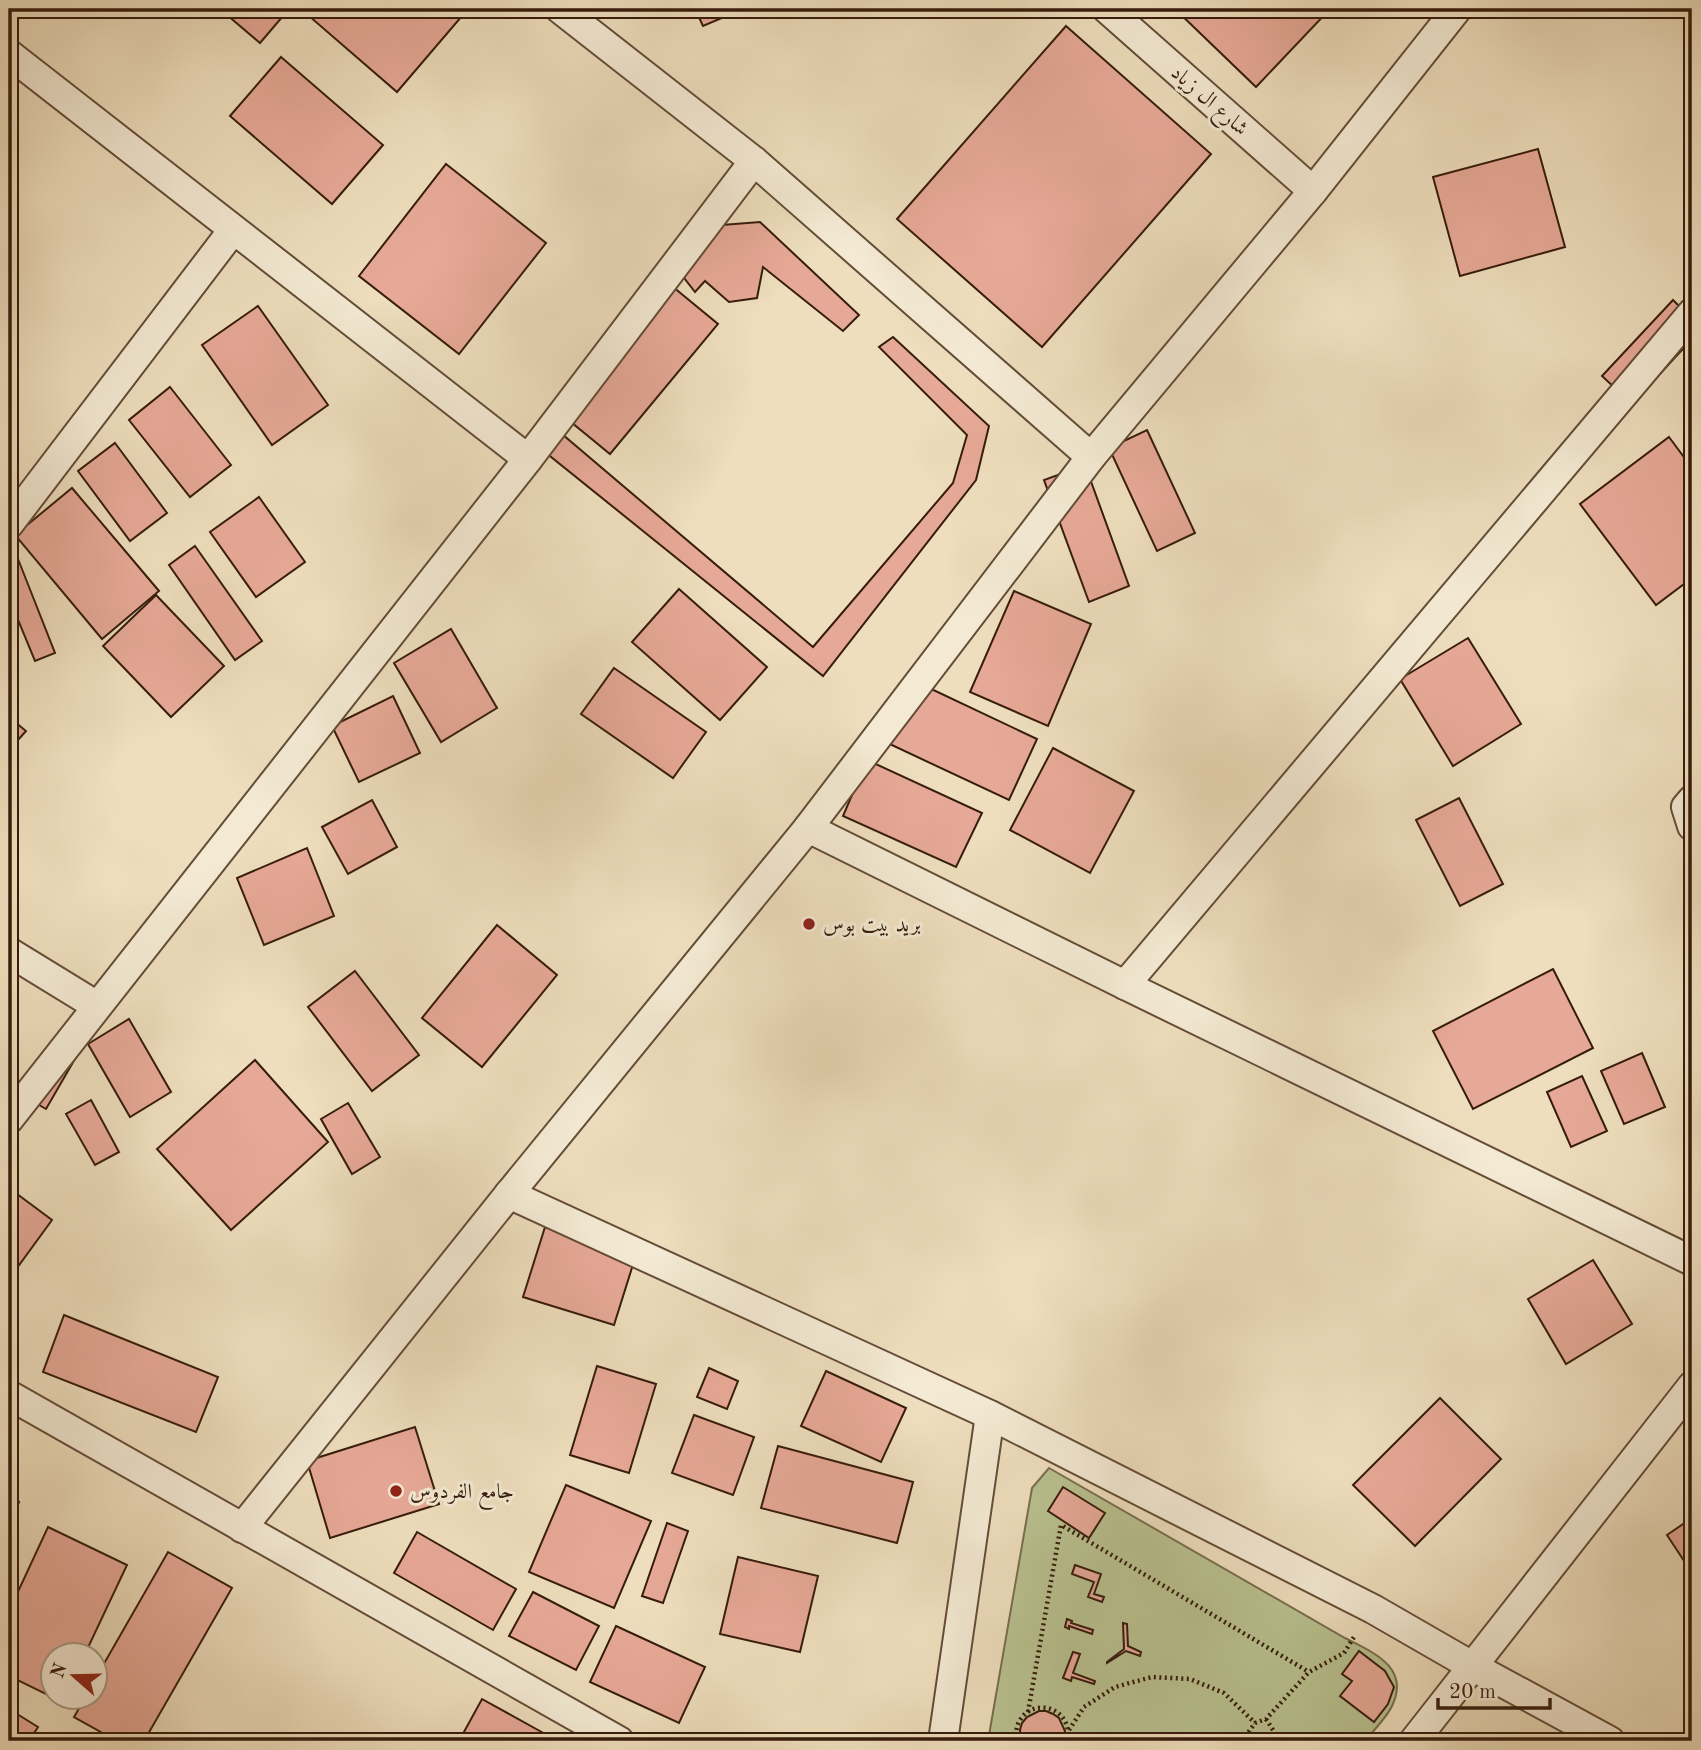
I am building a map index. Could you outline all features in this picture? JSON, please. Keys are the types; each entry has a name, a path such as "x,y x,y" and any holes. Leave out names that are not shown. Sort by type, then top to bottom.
{"street":[{"path":"560,9 754,161 1091,457"},
{"name":"شارع ال زياد","path":"1107,9 1314,191"},
{"path":"242,1528 509,1194 808,828 1091,457 1314,191 1457,9"},
{"path":"9,54 528,459"},
{"path":"9,1119 528,459 754,161"},
{"path":"9,524 233,230"},
{"path":"1125,985 1692,313"},
{"path":"1692,800 1686,807 1692,826"},
{"path":"808,828 1692,1261"},
{"path":"9,952 97,1006"},
{"path":"509,1194 990,1415 1373,1609 1610,1741"},
{"path":"1414,1741 1692,1386"},
{"path":"9,1395 620,1741"},
{"path":"943,1741 990,1415"}],"path":[{"path":"1028,1712 1061,1525 1310,1672"},
{"path":"1242,1741 1255,1723 1266,1719 1310,1672 1344,1653"},
{"path":"1069,1730 1084,1707 1115,1686 1152,1677 1189,1679 1224,1693 1255,1723"},
{"path":"1016,1741 1017,1725 1021,1717 1036,1708 1044,1707 1060,1714 1066,1722 1069,1741"},
{"path":"1266,1719 1277,1741"}],"green space":[{"path":"1049,1468 1377,1655 1393,1671 1396,1681 1397,1692 1387,1715 1365,1741 988,1741 1032,1488"}],"building":[{"path":"220,9 289,9 260,43"},
{"path":"315,9 468,9 397,92 309,16"},
{"path":"695,9 743,9 703,26"},
{"path":"1175,9 1330,9 1256,87"},
{"path":"1066,26 1211,154 1042,347 897,219"},
{"path":"281,57 383,145 332,204 230,116"},
{"path":"1538,149 1565,247 1460,276 1433,177"},
{"path":"446,164 546,243 459,354 359,276"},
{"path":"760,222 859,315 843,331 763,267 757,298 729,302 705,281 695,292 674,265 696,227"},
{"path":"667,282 718,324 610,454 560,413"},
{"path":"1673,300 1692,319 1692,339 1632,404 1602,376"},
{"path":"258,306 328,405 272,445 202,345"},
{"path":"893,337 989,426 976,480 823,676 540,448 556,429 813,647 953,483 967,435 879,347"},
{"path":"170,387 231,465 190,497 129,420"},
{"path":"1147,430 1195,533 1157,551 1109,448"},
{"path":"1669,437 1692,468 1692,578 1656,605 1580,504"},
{"path":"115,443 167,513 130,541 78,471"},
{"path":"1085,465 1129,586 1089,602 1044,480"},
{"path":"72,488 159,591 102,639 15,535"},
{"path":"259,497 305,562 256,597 210,532"},
{"path":"195,546 262,641 235,660 169,565"},
{"path":"18,559 55,653 35,661 9,598 9,563"},
{"path":"679,589 767,667 720,720 632,642"},
{"path":"1014,591 1091,624 1048,726 970,692"},
{"path":"156,595 224,666 171,717 103,646"},
{"path":"451,629 497,708 441,742 394,663"},
{"path":"1468,638 1521,724 1453,766 1400,679"},
{"path":"614,668 706,732 673,778 581,714"},
{"path":"908,678 1037,739 1009,800 879,739"},
{"path":"393,696 420,753 359,782 332,726"},
{"path":"9,717 26,731 9,750"},
{"path":"1053,748 1134,791 1090,873 1010,830"},
{"path":"867,760 982,813 956,867 843,816"},
{"path":"1459,798 1503,884 1460,906 1416,820"},
{"path":"372,800 397,847 348,874 322,827"},
{"path":"307,848 334,916 264,945 237,878"},
{"path":"497,925 557,975 482,1067 422,1018"},
{"path":"1553,969 1593,1048 1473,1109 1433,1031"},
{"path":"355,971 419,1055 372,1091 308,1007"},
{"path":"129,1019 171,1092 130,1117 88,1044"},
{"path":"57,1046 76,1057 46,1109 27,1098"},
{"path":"1642,1053 1665,1107 1624,1124 1601,1071"},
{"path":"255,1060 328,1142 231,1230 157,1149"},
{"path":"1582,1076 1607,1131 1571,1147 1547,1092"},
{"path":"91,1100 119,1152 95,1165 66,1114"},
{"path":"348,1103 380,1157 352,1174 321,1119"},
{"path":"9,1188 52,1220 9,1279"},
{"path":"545,1227 636,1255 614,1325 523,1297"},
{"path":"1593,1260 1632,1324 1566,1364 1528,1299"},
{"path":"64,1315 218,1377 196,1432 43,1372"},
{"path":"597,1366 656,1384 629,1473 570,1455"},
{"path":"709,1368 738,1381 727,1409 697,1397"},
{"path":"826,1371 906,1408 881,1462 801,1426"},
{"path":"1440,1398 1501,1459 1415,1546 1353,1485"},
{"path":"694,1415 754,1437 733,1495 672,1473"},
{"path":"415,1427 439,1504 330,1538 307,1461"},
{"path":"778,1446 913,1482 897,1543 761,1508"},
{"path":"566,1485 651,1521 614,1608 529,1572"},
{"path":"1063,1487 1105,1513 1089,1538 1048,1511"},
{"path":"9,1499 19,1502 9,1531"},
{"path":"1692,1518 1692,1573 1667,1535"},
{"path":"667,1523 688,1531 663,1603 642,1596"},
{"path":"48,1527 127,1565 91,1642 38,1642 38,1690 9,1676 9,1611"},
{"path":"417,1532 516,1589 493,1630 394,1573"},
{"path":"168,1552 232,1588 144,1741 117,1741 74,1717 77,1712 108,1712 108,1657"},
{"path":"738,1557 818,1576 800,1652 720,1634"},
{"path":"1075,1565 1101,1574 1094,1594 1104,1597 1102,1602 1088,1597 1094,1582 1072,1574"},
{"path":"533,1592 599,1626 576,1670 509,1636"},
{"path":"1067,1619 1072,1621 1071,1623 1093,1630 1092,1634 1065,1627"},
{"path":"1123,1623 1127,1624 1128,1646 1141,1652 1140,1656 1126,1651 1107,1663 1124,1649"},
{"path":"616,1626 705,1667 679,1723 590,1682"},
{"path":"1359,1651 1385,1671 1394,1687 1388,1704 1374,1722 1340,1696 1352,1681 1342,1674"},
{"path":"1073,1652 1080,1654 1073,1673 1095,1681 1094,1684 1072,1677 1071,1681 1063,1678"},
{"path":"482,1699 547,1735 543,1741 459,1741"},
{"path":"9,1709 38,1727 29,1741 9,1741"},
{"path":"1039,1711 1046,1711 1059,1718 1065,1731 1063,1741 1021,1741 1022,1723"}],"place":[{"name":"بريد بيت بوس","path":"809,924"},
{"name":"جامع الفردوس","path":"396,1491"}]}
